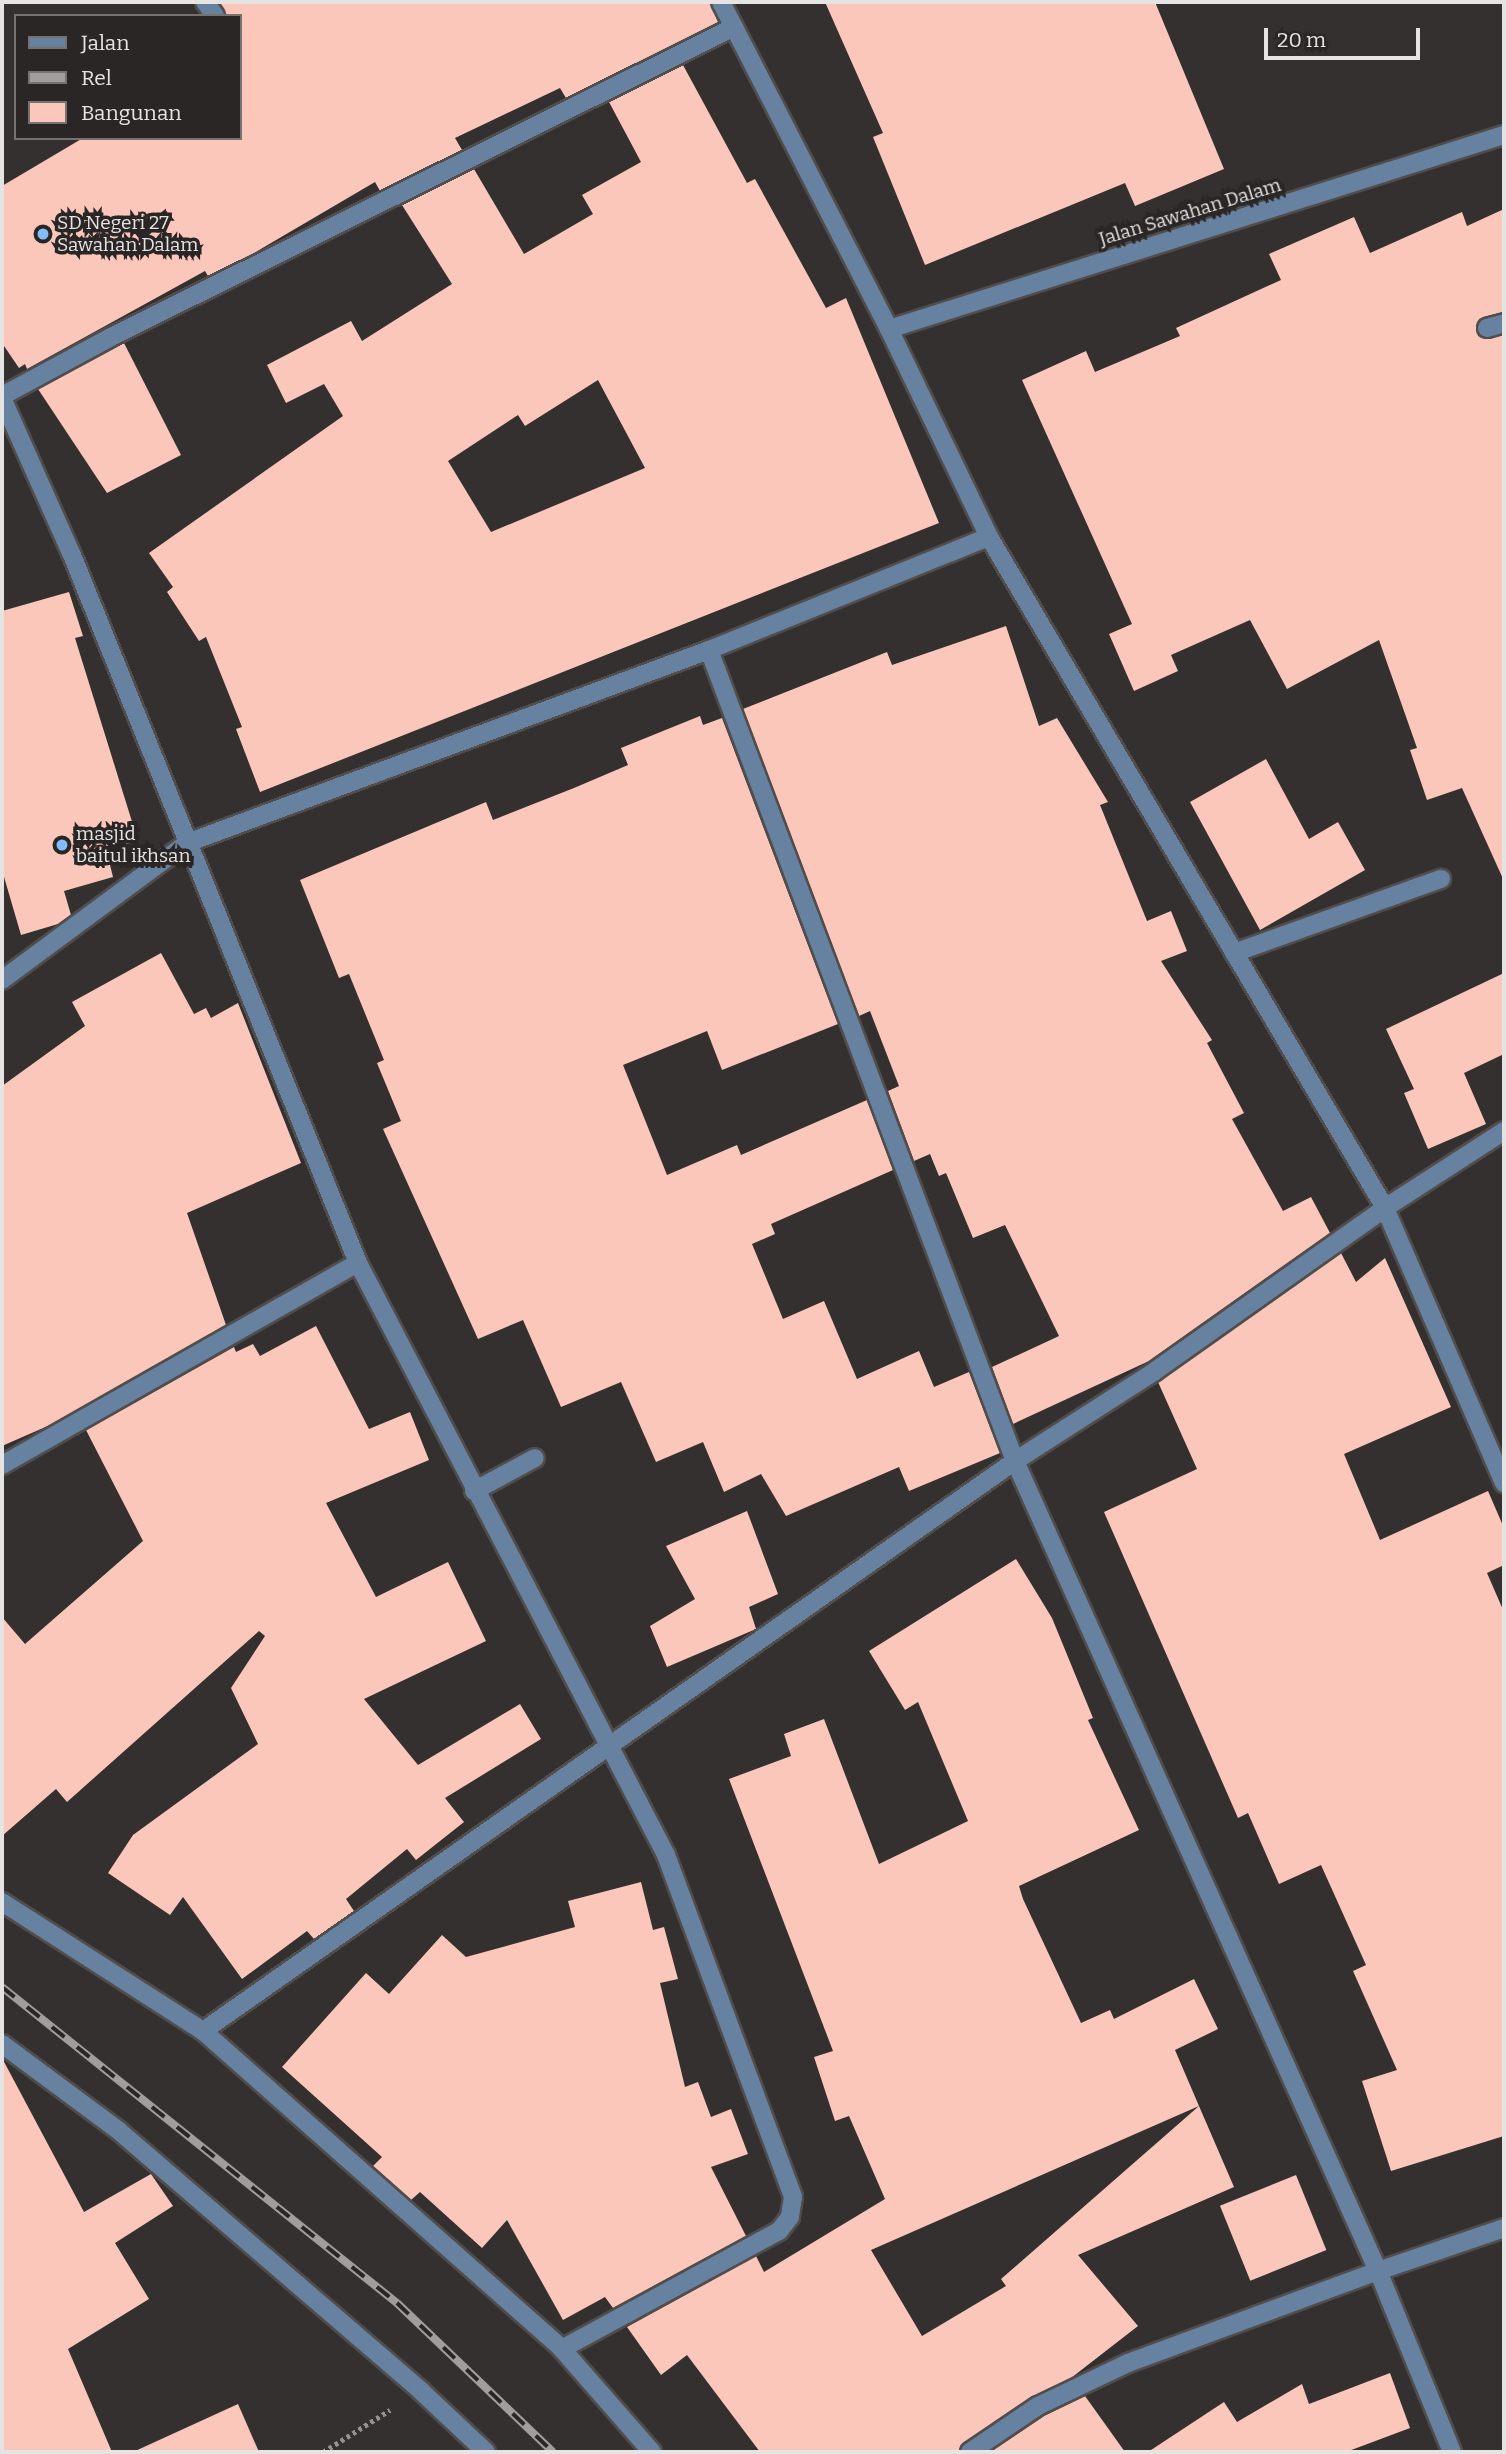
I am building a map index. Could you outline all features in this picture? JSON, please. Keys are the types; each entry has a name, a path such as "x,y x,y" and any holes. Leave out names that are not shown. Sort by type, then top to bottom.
{"street":[{"path":"721,2 889,329 989,537 1385,1208 1504,1483"},
{"path":"562,2349 779,2231 790,2217 793,2197 666,1855 474,1491 358,1263 72,555 2,397 123,330 734,27"},
{"name":"Jalan Sawahan Dalam","path":"889,329 1504,135"},
{"path":"2,980 187,843 709,650 989,537"},
{"path":"709,650 1014,1461 1378,2272 1452,2452"},
{"path":"1234,953 1440,879"},
{"path":"203,2031 611,1747 1014,1461 1155,1371 1385,1208 1504,1131"},
{"path":"2,1465 358,1263"},
{"path":"474,1491 535,1458"},
{"path":"2,1902 203,2031 562,2349 652,2452"},
{"path":"2,2044 119,2131 421,2391 486,2452"},
{"path":"970,2452 1038,2406 1128,2363 1504,2228"}],"path":[{"path":"323,2452 421,2391"}],"building":[{"path":"219,2 710,2 718,22 566,98 560,88 455,138 462,150 380,191 375,182 254,253 208,276 205,271 27,369 25,364 19,368 2,343 2,186 80,140 242,140 242,14 225,14"},
{"path":"825,2 1155,2 1224,169 1135,206 1125,183 925,265 873,137 883,133"},
{"path":"683,65 747,183 755,179 826,308 846,298 939,523 260,792 236,729 242,727 206,637 199,641 167,592 173,587 149,553 343,416 324,384 286,403 267,365 351,321 362,341 452,284 402,205 474,169 524,254 593,214 582,195 641,162 609,102","holes":["598,380 645,468 491,532 448,461 518,415 525,426"]},
{"path":"1504,209 1504,312 1483,317 1476,326 1484,339 1504,335 1504,881 1462,788 1427,800 1410,750 1417,748 1379,640 1287,689 1250,620 1171,655 1178,671 1134,691 1109,634 1132,624 1022,380 1086,351 1095,372 1180,336 1176,328 1281,280 1269,254 1354,217 1370,253 1462,212 1467,226"},
{"path":"124,343 181,455 107,493 38,389"},
{"path":"69,592 83,636 75,638 138,841 106,849 113,877 64,891 71,915 58,924 21,935 2,870 2,611"},
{"path":"1006,626 1039,726 1057,718 1108,802 1100,805 1147,921 1171,911 1187,951 1161,961 1212,1040 1207,1043 1244,1113 1232,1119 1283,1211 1311,1197 1330,1233 1149,1361 1013,1424 992,1367 1059,1336 1005,1225 973,1238 946,1173 939,1176 930,1154 914,1161 888,1091 899,1086 870,1011 859,1016 743,709 887,652 892,665"},
{"path":"700,716 703,725 722,718 838,1024 722,1070 707,1031 623,1065 667,1175 737,1145 741,1155 867,1100 893,1170 771,1224 775,1234 752,1244 783,1319 824,1301 857,1379 919,1351 934,1387 969,1372 1000,1453 909,1491 899,1467 786,1516 761,1474 724,1492 703,1442 656,1462 621,1382 561,1407 523,1320 478,1339 383,1129 401,1121 377,1063 384,1060 349,974 339,978 300,880 486,802 493,820 574,788 628,765 621,748"},
{"path":"1266,759 1309,839 1338,822 1365,870 1260,930 1190,802"},
{"path":"161,953 194,1014 206,1008 211,1018 238,1003 301,1163 187,1213 226,1325 50,1425 2,1446 2,1086 85,1026 72,1002"},
{"path":"1504,973 1504,1054 1464,1073 1486,1124 1428,1149 1404,1093 1414,1089 1386,1029"},
{"path":"1341,1253 1356,1282 1385,1258 1451,1407 1344,1454 1380,1540 1488,1491 1504,1528 1504,1565 1487,1573 1504,1612 1504,2136 1391,2171 1362,2081 1397,2070 1353,1971 1366,1965 1321,1865 1279,1884 1248,1813 1238,1818 1104,1512 1197,1469 1158,1382"},
{"path":"316,1326 369,1429 410,1412 429,1460 326,1503 376,1597 448,1562 486,1641 364,1699 418,1765 520,1704 541,1739 445,1798 464,1822 416,1860 407,1849 346,1899 354,1911 314,1939 307,1931 242,1979 183,1897 170,1915 108,1873 133,1835 258,1744 231,1688 265,1636 259,1631 67,1802 56,1789 2,1836 2,1617 25,1644 143,1541 86,1430 234,1347 236,1352 253,1344 260,1356"},
{"path":"747,1511 778,1594 749,1607 756,1629 667,1667 650,1626 695,1599 666,1546"},
{"path":"1016,1559 1052,1618 1093,1718 1088,1720 1139,1830 1019,1886 1023,1899 1081,2023 1110,2010 1114,2019 1194,1979 1218,2029 1175,2050 1234,2187 1078,2255 1138,2326 1071,2378 1032,2397 964,2443 959,2452 760,2452 687,2355 661,2375 627,2327 756,2256 764,2272 885,2199 849,2116 835,2121 814,2057 833,2051 729,1779 791,1756 784,1734 824,1719 879,1864 968,1821 918,1702 905,1710 869,1651","holes":["1199,2106 1001,2279 1006,2286 922,2336 871,2250"]},
{"path":"641,1882 653,1930 664,1927 678,1979 660,1983 685,2087 698,2082 711,2117 731,2109 748,2154 711,2167 746,2236 613,2308 605,2297 563,2320 507,2220 482,2248 420,2192 411,2200 373,2166 382,2157 282,2067 366,1973 389,1994 442,1935 466,1957 575,1927 568,1901"},
{"path":"2,2058 84,2212 151,2174 173,2206 115,2243 149,2299 68,2349 112,2452 2,2452"},
{"path":"1296,2175 1326,2250 1250,2281 1220,2206"},
{"path":"1390,2373 1410,2428 1346,2452 1148,2452 1224,2402 1237,2422 1302,2384 1309,2404"},
{"path":"1085,2396 1125,2452 990,2452 1044,2416"},
{"path":"238,2404 259,2452 133,2452"}],"railway":[{"path":"2,1987 397,2303 553,2452"}],"place":[{"name":"SD Negeri 27 Sawahan Dalam","path":"43,234"},
{"name":"masjid baitul ikhsan","path":"62,845"}]}
